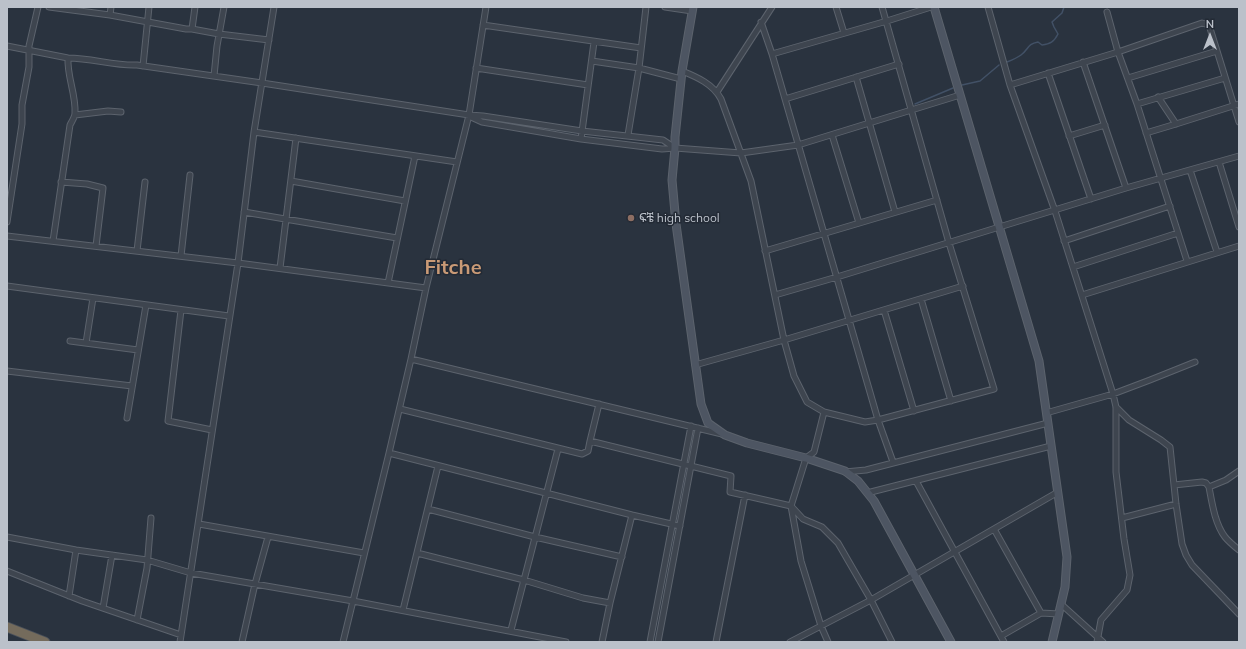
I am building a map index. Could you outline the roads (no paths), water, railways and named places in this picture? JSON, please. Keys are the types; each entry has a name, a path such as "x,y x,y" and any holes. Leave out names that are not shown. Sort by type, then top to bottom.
{"highway":[{"path":"7,627 45,642"}],"street":[{"path":"7,222 22,124 22,105 29,66 29,46 38,7"},
{"path":"49,7 75,9 186,29 269,40"},
{"path":"110,15 111,7"},
{"path":"143,66 149,7"},
{"path":"192,29 195,7"},
{"path":"214,76 224,7"},
{"path":"180,642 238,263 254,132 274,7"},
{"path":"343,642 400,409 426,288 469,115 486,7"},
{"path":"628,136 639,68 646,7"},
{"path":"665,7 693,9 681,79 672,180 676,224 701,404 708,424 725,435"},
{"path":"717,92 772,7"},
{"path":"836,7 844,33"},
{"path":"682,71 700,78 717,92 722,99 751,181 784,340 794,376 807,402 824,412 865,422 914,411 994,389 937,200 882,7"},
{"path":"772,54 932,7 960,95 1039,361 1067,557 1065,587 1052,642"},
{"path":"988,7 1010,85 1055,211 1116,407 1116,472 1130,575 1127,590 1101,620 1098,640"},
{"path":"1107,12 1118,52 1137,104 1187,261"},
{"path":"761,22 772,54 878,420 893,462"},
{"path":"1010,85 1118,52 1202,23 1209,25 1225,78 1236,105 1239,122"},
{"path":"483,25 641,48"},
{"path":"581,139 594,42"},
{"path":"7,46 68,58 78,58 122,66 143,66 469,115 582,131 663,140 675,148"},
{"path":"1128,78 1217,51"},
{"path":"53,241 70,125 75,115 74,96 68,58"},
{"path":"592,61 639,68 681,79"},
{"path":"1083,62 1126,188"},
{"path":"785,99 899,64"},
{"path":"476,68 588,85"},
{"path":"1048,73 1091,199"},
{"path":"856,77 895,212"},
{"path":"1137,104 1225,78"},
{"path":"469,115 482,122 581,139 662,149 675,148 741,153 798,145 960,95"},
{"path":"1158,98 1176,124"},
{"path":"1146,133 1236,105"},
{"path":"75,115 108,111 121,112"},
{"path":"1069,136 1104,125"},
{"path":"254,132 457,162"},
{"path":"832,134 858,223"},
{"path":"280,268 296,138"},
{"path":"388,283 415,156"},
{"path":"775,295 1055,211 1126,188 1239,156"},
{"path":"1218,162 1239,226"},
{"path":"1190,170 1217,252"},
{"path":"181,256 190,175"},
{"path":"291,181 405,200"},
{"path":"62,182 87,184 103,188 96,246"},
{"path":"138,251 145,182"},
{"path":"765,251 937,200"},
{"path":"1064,241 1170,206"},
{"path":"244,212 397,238"},
{"path":"1073,267 1178,233"},
{"path":"7,236 280,268 426,288"},
{"path":"1082,295 1239,246"},
{"path":"7,286 146,306 229,316"},
{"path":"695,365 849,321 963,286"},
{"path":"86,343 93,298"},
{"path":"921,299 951,401"},
{"path":"127,418 146,306"},
{"path":"181,310 168,421 212,430"},
{"path":"884,310 914,411"},
{"path":"70,341 138,350"},
{"path":"411,359 691,426 725,435 746,443 806,458 845,472 858,481 874,501 950,642"},
{"path":"1046,413 1113,394 1195,362"},
{"path":"7,371 132,386"},
{"path":"400,409 582,454 588,452 599,404"},
{"path":"1116,407 1129,420 1170,447 1176,504 1182,544 1186,555 1192,565 1239,614"},
{"path":"824,412 814,452 806,458 791,506 801,561 821,626 828,642"},
{"path":"845,472 866,470 1048,423"},
{"path":"650,642 691,426"},
{"path":"658,642 698,428"},
{"path":"590,441 731,476 730,492 791,506 803,519 822,527 838,543 871,600 892,642"},
{"path":"867,493 1051,446"},
{"path":"511,630 558,449"},
{"path":"389,453 680,526"},
{"path":"402,610 438,466"},
{"path":"1209,487 1226,480 1239,471"},
{"path":"916,480 1004,642"},
{"path":"1174,485 1202,482 1206,483 1209,487 1214,512 1222,532 1239,550"},
{"path":"790,642 871,600 1058,492"},
{"path":"716,642 746,495"},
{"path":"1122,518 1176,504"},
{"path":"428,509 535,538 622,557"},
{"path":"602,642 632,515"},
{"path":"138,620 148,568 151,518"},
{"path":"199,524 364,553"},
{"path":"994,529 1041,613"},
{"path":"7,537 76,550 148,560 191,573 511,630 566,642"},
{"path":"242,642 255,584 268,537"},
{"path":"69,596 76,550"},
{"path":"417,553 524,580 584,598 610,603"},
{"path":"103,608 112,555"},
{"path":"7,572 69,596 182,635"},
{"path":"1061,604 1098,640 1103,642"},
{"path":"1001,636 1041,613 1059,614"}],"waterway":[{"path":"1007,62 1024,53 1032,44 1038,42 1045,45 1053,41 1058,34 1052,22 1062,13 1064,7"},
{"path":"962,85 980,81 999,65"},
{"path":"915,104 953,88"}],"place":[{"name":"ፍቼ high school","path":"631,218"}],"district":[{"name":"Fitche","path":"453,268"}]}
